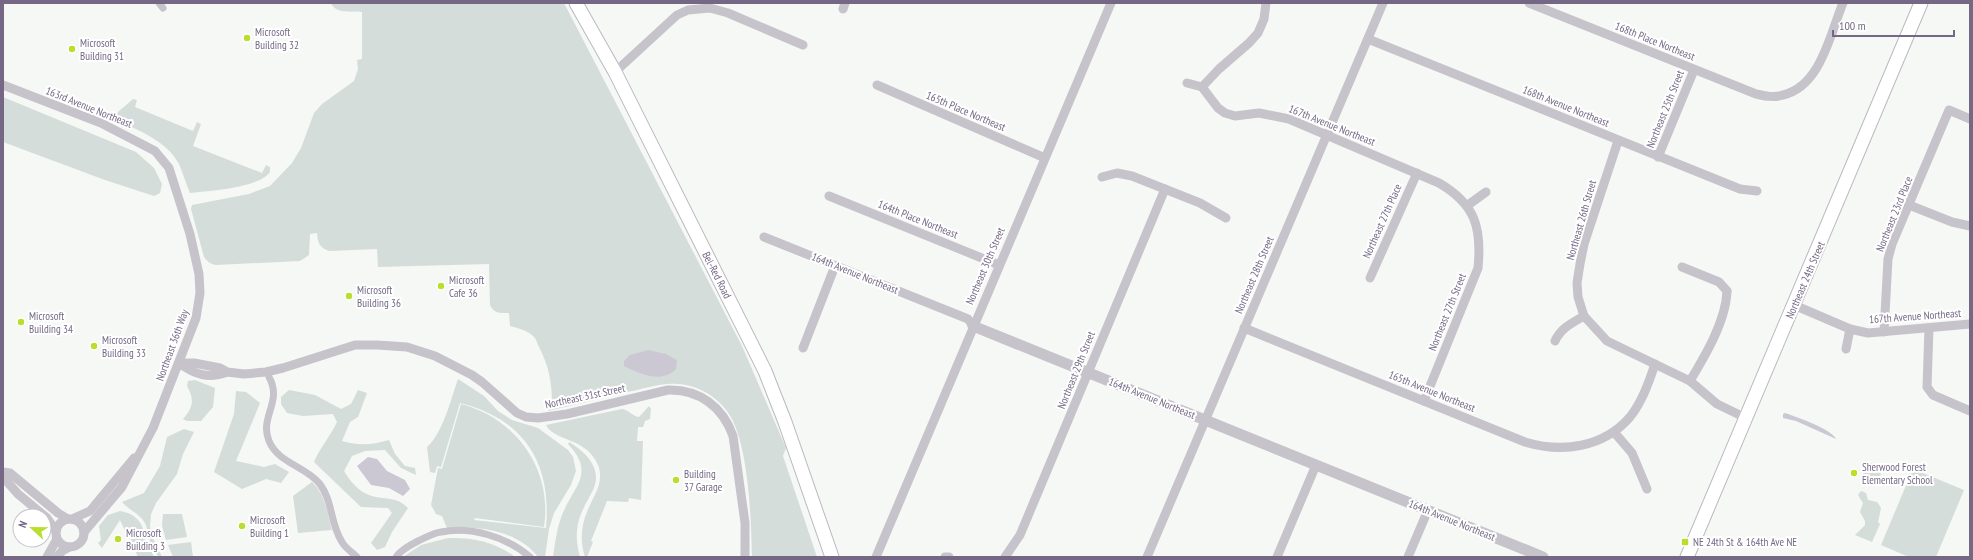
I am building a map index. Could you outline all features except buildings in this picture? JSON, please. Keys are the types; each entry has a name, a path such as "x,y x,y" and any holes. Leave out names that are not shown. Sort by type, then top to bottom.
{"main road":[{"name":"Bel-Red Road","path":"576,3 615,72 765,372 785,422 832,557"},
{"name":"Northeast 24th Street","path":"1688,557 1921,3"}],"street":[{"name":"Northeast 30th Street","path":"876,557 999,264 1112,3"},
{"path":"1187,83 1202,87 1219,69 1249,43 1258,33 1264,19 1266,3"},
{"name":"Northeast 28th Street","path":"1147,557 1204,419 1328,134 1383,3"},
{"name":"168th Place Northeast","path":"1529,3 1756,94 1772,97 1794,91 1812,75 1819,63 1843,3"},
{"path":"615,72 677,15 688,10 699,8 710,8 728,13 803,45"},
{"name":"168th Avenue Northeast","path":"1368,39 1658,157 1740,189 1757,192"},
{"name":"Northeast 25th Street","path":"1658,157 1694,70"},
{"name":"163rd Avenue Northeast","path":"3,85 101,123 155,151 169,168 180,202"},
{"name":"165th Place Northeast","path":"878,86 1045,158"},
{"name":"167th Avenue Northeast","path":"1202,87 1218,108 1225,113 1235,116 1259,113 1289,119 1328,134 1439,183 1453,191 1468,205"},
{"name":"Northeast 23rd Place","path":"1884,332 1888,259 1892,244 1949,110 1970,119"},
{"name":"Northeast 26th Street","path":"1584,316 1578,298 1577,282 1580,264 1584,244 1618,141"},
{"path":"1102,177 1117,173 1132,176 1200,203 1226,218"},
{"name":"Northeast 27th Place","path":"1370,278 1417,173"},
{"name":"Northeast 29th Street","path":"1005,557 1020,535 1165,190"},
{"path":"1468,205 1486,192"},
{"name":"164th Place Northeast","path":"828,196 999,264"},
{"name":"Northeast 36th Way","path":"84,532 122,487 144,447 196,318 200,293 199,274 180,202"},
{"name":"Northeast 27th Street","path":"1424,401 1478,268 1480,249 1477,232 1468,205"},
{"path":"1909,205 1952,222 1970,226"},
{"name":"164th Avenue Northeast","path":"764,237 968,319 973,326 1541,557"},
{"path":"803,348 835,266"},
{"path":"1682,267 1719,282 1731,289 1727,304 1705,356 1690,381"},
{"name":"167th Avenue Northeast","path":"1794,305 1850,329 1868,333 1970,324"},
{"path":"1555,341 1565,327 1584,316 1607,341 1690,381 1712,400 1746,418"},
{"name":"165th Avenue Northeast","path":"1244,328 1525,442 1544,448 1558,449 1579,446 1614,432"},
{"path":"1929,328 1927,387 1933,396 1970,411"},
{"path":"1846,349 1850,329"},
{"name":"Northeast 31st Street","path":"179,363 194,363 220,368 228,372 244,374 266,372 355,345 377,345 407,348 435,356 478,378 510,408 521,415 538,418 567,414 616,401 668,390 681,390 703,398 720,412 728,424 733,436 745,523 746,557"},
{"path":"1647,489 1632,453 1614,432 1630,416 1638,403 1655,364"},
{"path":"269,377 274,385 275,394 267,424 269,441 280,456 312,476 323,488 327,494 332,518 342,542 357,557"},
{"name":"Northeast 36th Way","path":"70,519 90,511 144,447"},
{"path":"1277,557 1316,465"},
{"path":"3,472 10,473 58,513 80,523 84,532 78,544 69,546 57,557"},
{"path":"3,477 18,494 47,518 56,535 64,545 69,546"},
{"path":"1408,557 1428,510"},
{"path":"47,557 59,524 70,519"},
{"path":"396,557 413,544 434,534 441,532 461,531 496,538 512,545 530,557"},
{"name":"Northeast 30th Street","path":"873,557 884,539"}],"shaded area":[{"path":"331,3 564,3 742,346 786,448 783,456 817,557 752,557 748,483 741,444 736,427 729,414 719,402 700,389 685,385 665,384 627,392 620,391 620,394 548,411 547,405 552,404 552,396 551,382 545,361 534,337 519,328 510,326 509,313 498,312 490,305 489,264 378,267 377,249 329,251 323,248 320,244 317,233 310,234 309,255 300,261 216,265 206,260 191,209 192,205 249,194 270,186 292,163 301,148 314,113 322,104 354,81 358,69 357,60 362,59 362,12 349,12 336,9"},
{"path":"3,97 136,152 154,168 162,184 160,193 154,196 105,180 3,142"},
{"path":"133,99 137,100 135,107 193,131 197,122 201,124 193,146 262,173 266,165 270,167 270,172 256,182 245,185 221,190 190,193 179,164 168,150 153,138 121,122 116,115"},
{"path":"648,350 666,354 677,360 676,369 670,374 658,377 637,372 624,366 624,361 630,355"},
{"path":"458,379 484,396 498,411 512,420 538,428 568,450 573,457 576,471 571,485 554,513 549,529 545,557 538,557 530,548 509,535 484,529 447,528 442,516 436,514 431,505 438,468 442,469 461,404 481,411 498,421 514,434 526,449 536,467 543,486 545,506 544,527 475,518 474,520 546,528 547,505 544,483 538,464 529,447 517,432 501,420 482,410 460,403 441,467 437,466 435,473 430,472 427,447 433,441 442,425"},
{"path":"195,380 215,388 213,407 201,421 187,421 183,419 191,407 192,400 187,386 188,381"},
{"path":"289,390 315,395 341,409 351,404 358,390 367,393 358,417 350,422 342,441 354,444 366,444 389,440 395,454 405,466 415,468 416,475 401,468 385,450 365,451 352,456 344,471 361,491 375,497 399,501 408,508 392,532 385,547 377,550 371,543 392,513 388,508 361,507 314,462 337,422 333,414 303,416 287,413 281,404 281,397"},
{"path":"236,391 246,392 260,403 236,461 264,467 275,464 289,472 281,483 266,479 242,489 214,472 234,414"},
{"path":"649,406 651,409 650,419 645,421 643,427 638,427 637,441 643,441 641,500 629,498 628,502 607,501 591,541 593,542 587,557 585,557 582,546 582,528 589,506 599,484 600,472 598,465 593,456 586,449 556,434 546,425 622,409 639,417"},
{"path":"1785,413 1821,427 1833,435 1836,439 1796,421 1783,418 1783,414"},
{"path":"184,429 194,432 183,454 177,474 156,503 151,514 150,526 152,536 162,557 160,557 156,554 152,546 147,527 143,520 122,502 144,493 160,466 167,437"},
{"path":"569,442 587,456 594,468 596,482 579,520 577,541 580,557 553,557 560,520 577,487 582,472 581,464 576,454 568,444"},
{"path":"368,457 377,459 387,471 405,480 410,489 403,496 389,488 371,485 357,466"},
{"path":"1872,463 1878,466 1881,472 1878,478 1872,481 1866,478 1863,472 1866,466"},
{"path":"1913,469 1964,490 1936,557 1909,557 1881,545"},
{"path":"312,482 317,487 323,498 332,530 298,533 293,496"},
{"path":"1861,491 1866,493 1868,500 1877,502 1881,508 1878,522 1880,524 1872,542 1855,535 1865,525 1865,521 1860,512 1863,503 1858,495"},
{"path":"120,511 135,517 143,527 144,532 128,537 120,520 102,548 98,543 101,540 99,526 108,515"},
{"path":"163,514 182,514 187,537 166,540 162,526"},
{"path":"140,536 146,540 154,557 138,557 131,539"},
{"path":"448,538 466,538 492,544 515,557 403,557 421,545"},
{"path":"191,542 193,557 173,557 168,545"}],"place":[{"name":"Microsoft Building 32","path":"247,38"},
{"name":"Microsoft Building 31","path":"72,49"},
{"name":"Microsoft Cafe 36","path":"441,286"},
{"name":"Microsoft Building 36","path":"349,296"},
{"name":"Microsoft Building 34","path":"21,322"},
{"name":"Microsoft Building 33","path":"94,346"},
{"name":"Sherwood Forest Elementary School","path":"1854,473"},
{"name":"Building 37 Garage","path":"676,480"},
{"name":"Microsoft Building 1","path":"242,526"},
{"name":"Microsoft Building 3","path":"118,539"},
{"name":"NE 24th St & 164th Ave NE","path":"1685,542"}]}
